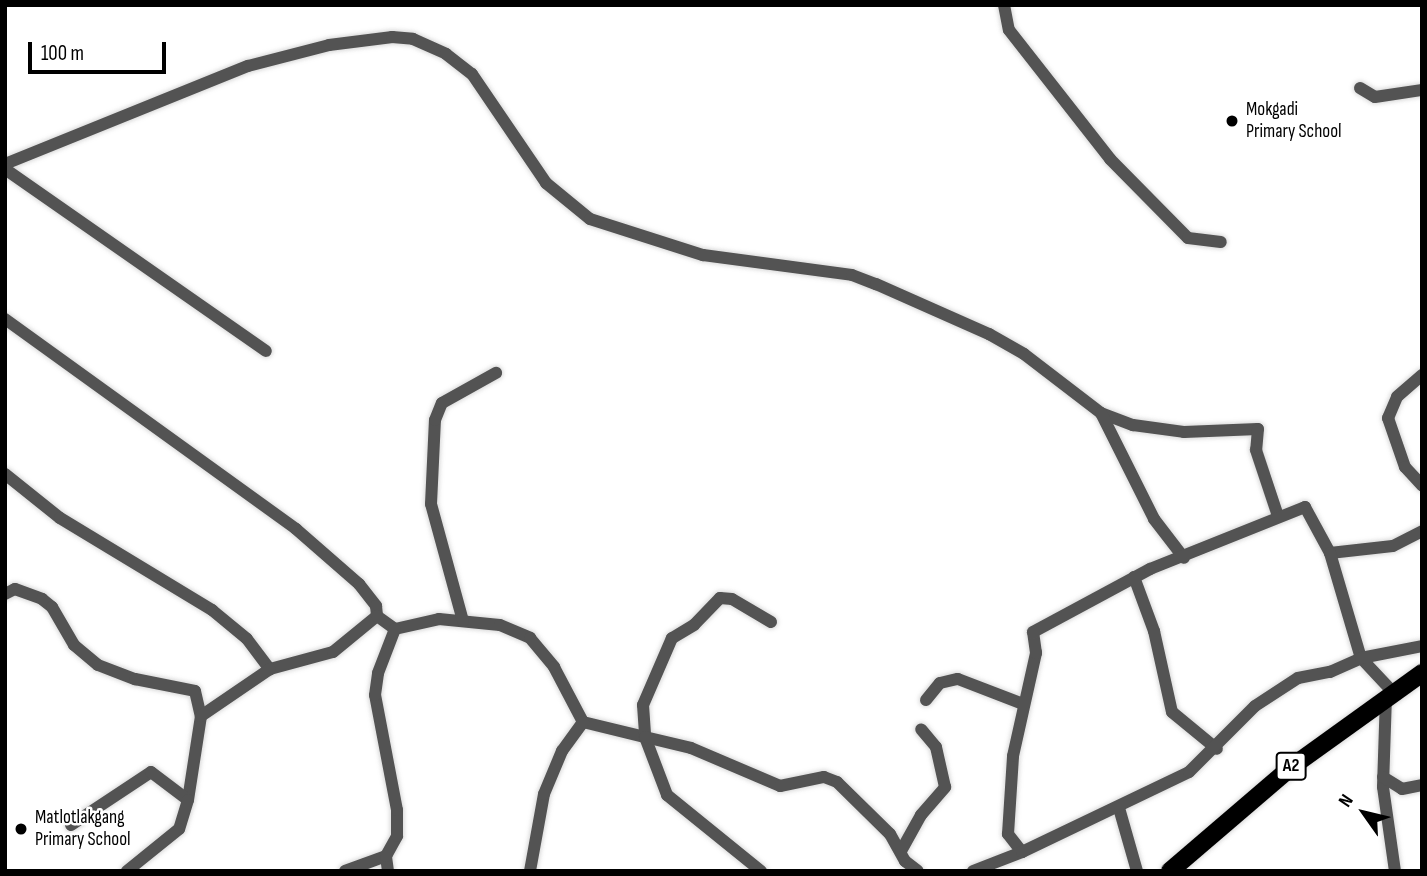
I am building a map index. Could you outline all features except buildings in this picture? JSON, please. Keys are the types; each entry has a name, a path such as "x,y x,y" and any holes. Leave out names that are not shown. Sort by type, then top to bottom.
{"highway":[{"name":"A2","path":"1170,871 1249,800 1389,694 1422,673"}],"street":[{"path":"1004,5 1009,30 1111,159 1188,238 1221,242"},
{"path":"5,167 248,66 328,45 393,37 413,39 446,54 472,74 546,183 590,219 703,255 852,275 876,284 1024,354 1101,412 1163,431 1258,429 1256,450 1278,516"},
{"path":"1360,88 1375,96 1422,90"},
{"path":"5,167 266,351"},
{"path":"5,319 296,529 351,576 376,606 377,616 396,629 439,619 500,625 530,638 554,667 583,722 691,748 780,786 824,777 837,782 901,850 905,861 918,871"},
{"path":"463,621 431,504 435,420 442,403 496,373"},
{"path":"1422,375 1397,397 1388,418 1405,467 1422,485"},
{"path":"1101,412 1154,519 1184,558"},
{"path":"5,474 60,517 212,610 247,639 270,669"},
{"path":"1022,852 1008,834 1013,755 1036,653 1031,638 1036,628 1134,577 1301,507 1307,509 1330,553 1361,657 1389,694 1383,777 1395,871"},
{"path":"1330,553 1393,545 1422,531"},
{"path":"1134,577 1154,631 1172,712 1217,749"},
{"path":"5,594 15,589 42,599 52,607 74,645 98,665 135,679 195,691 201,716 188,800 179,830 127,871"},
{"path":"761,871 667,795 645,737 643,705 672,638 694,625 720,598 732,599 771,622"},
{"path":"201,716 270,669 333,652 377,616"},
{"path":"388,871 386,856 397,836 397,810 375,695 378,673 396,629"},
{"path":"973,871 1119,808 1189,772 1217,749 1265,696 1298,678 1330,672 1361,657 1422,646"},
{"path":"926,700 940,683 958,679 1023,704"},
{"path":"530,871 544,794 562,751 583,722"},
{"path":"901,850 921,815 945,787 936,747 921,729"},
{"path":"72,825 152,772 188,800"},
{"path":"1383,777 1402,789 1422,785"},
{"path":"1119,808 1137,871"},
{"path":"345,871 386,856"}],"place":[{"name":"Mokgadi Primary School","path":"1232,121"},
{"name":"Matlotlakgang Primary School","path":"21,829"}]}
